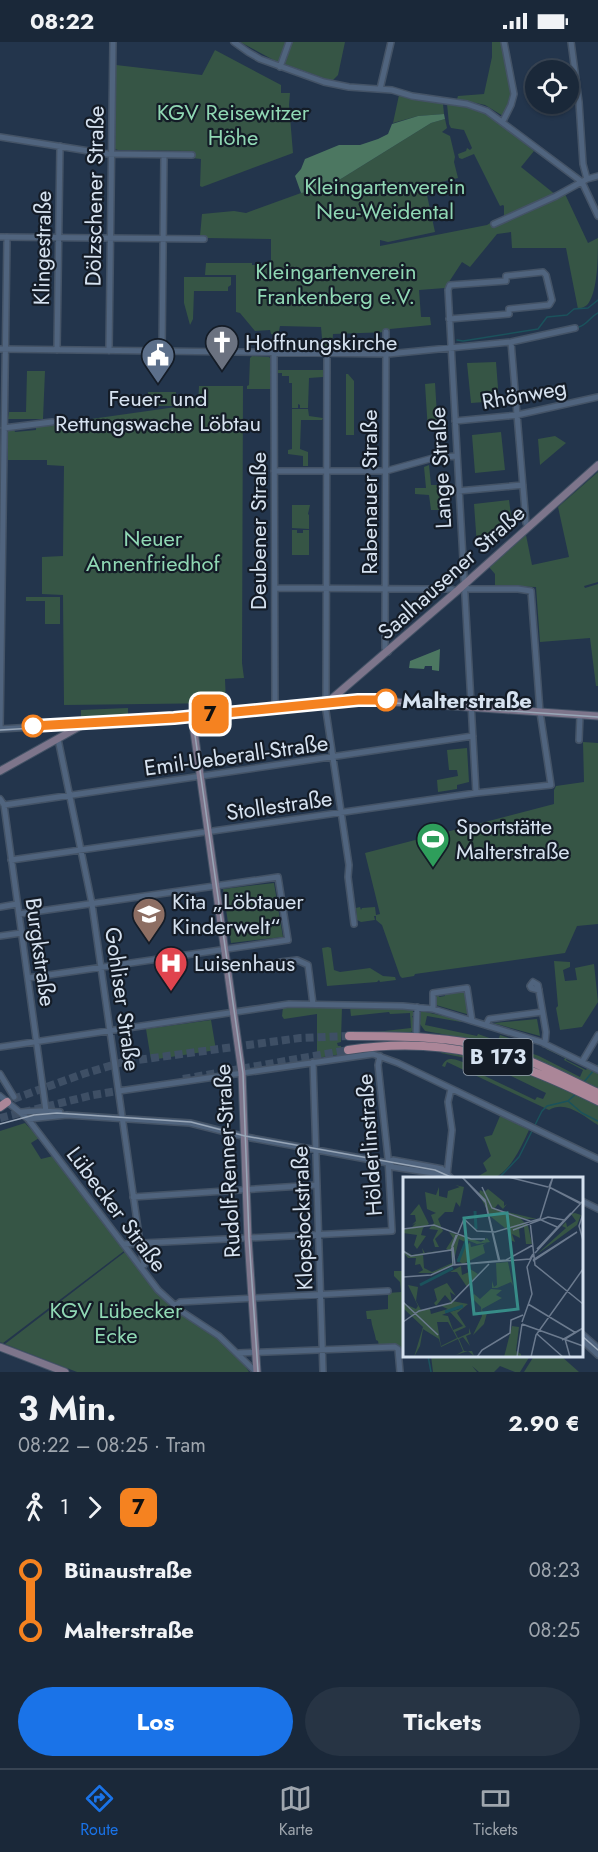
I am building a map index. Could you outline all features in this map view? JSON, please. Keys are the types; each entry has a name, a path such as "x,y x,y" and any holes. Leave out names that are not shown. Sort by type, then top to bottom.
{"main road":[{"name":"B 173","path":"349,1036 416,1042 499,1058 598,1093"},
{"name":"B 173","path":"348,1050 416,1042"},
{"name":"B 173","path":"585,1090 598,1101"}],"street":[{"name":"Dölzschener Straße","path":"109,351 112,42"},
{"path":"234,42 248,52 280,67 338,86 392,90 412,96 478,107 503,121 565,171 585,180"},
{"path":"280,67 289,42"},
{"path":"380,89 391,42"},
{"path":"503,121 514,94 504,42"},
{"path":"571,42 579,102 585,180 598,216"},
{"path":"0,137 112,154 192,155"},
{"name":"Klingestraße","path":"57,350 60,146"},
{"path":"162,351 164,155"},
{"path":"494,224 585,180 598,176"},
{"path":"0,237 204,239"},
{"path":"7,237 3,349 0,729 192,717 366,700 598,716"},
{"name":"Lange Straße","path":"449,319 510,314 509,309 549,305 552,300 546,275 543,272 506,276 506,281 450,285 448,290 449,319 451,348 454,421 463,586 476,793"},
{"path":"3,349 385,354 511,342 576,328"},
{"name":"Rabenauer Straße","path":"386,332 385,648 388,652"},
{"path":"511,342 528,528"},
{"name":"Deubener Straße","path":"274,352 275,709"},
{"path":"327,353 326,704 349,865 348,877 354,924"},
{"name":"Rhönweg","path":"454,421 516,415 598,397"},
{"path":"3,425 52,422"},
{"path":"274,471 386,471 433,458 456,456"},
{"name":"Saalhausener Straße","path":"326,704 388,652 598,465"},
{"path":"458,491 523,485"},
{"path":"463,586 469,589 531,591 540,712"},
{"path":"275,588 451,589 457,591"},
{"name":"Stollestraße","path":"11,860 476,793 551,785 540,712"},
{"path":"579,740 580,715"},
{"path":"192,717 215,886"},
{"path":"0,771 84,724"},
{"name":"Emil-Ueberall-Straße","path":"4,806 472,736"},
{"name":"Gohliser Straße","path":"58,739 92,904 144,1265"},
{"name":"Burgkstraße","path":"0,799 4,806 46,1114"},
{"path":"19,914 279,877 288,940 28,978"},
{"name":"Rudolf-Renner-Straße","path":"215,886 242,1073 248,1238 257,1372"},
{"path":"0,907 17,904"},
{"path":"0,936 21,933"},
{"path":"280,962 297,960 308,965 313,1004"},
{"path":"433,1009 433,993 467,988 472,1021"},
{"path":"539,990 546,1032 545,1044"},
{"path":"0,1047 290,1004 417,1007 433,1009 545,1044 596,1068"},
{"path":"416,1042 417,1007"},
{"path":"486,1025 489,1019 542,1012"},
{"path":"582,1062 598,1035"},
{"path":"119,1091 369,1054 380,1056 598,1159"},
{"name":"Hölderlinstraße","path":"319,1235 392,1231 378,1065 380,1056"},
{"name":"Klopstockstraße","path":"313,1062 323,1372"},
{"path":"0,1074 4,1100"},
{"path":"21,1112 65,1113 67,1115 190,1123 245,1137 388,1163 392,1167 449,1177 452,1130 448,1102 451,1089"},
{"name":"Lübecker Straße","path":"4,1100 28,1119 158,1290 175,1306 219,1336 257,1372"},
{"path":"28,1119 46,1114"},
{"path":"37,1131 39,1121 46,1114"},
{"path":"133,1197 317,1185"},
{"path":"583,1202 598,1209"},
{"path":"123,1244 319,1235"},
{"path":"175,1306 180,1302 388,1291"},
{"path":"583,1335 598,1348"},
{"path":"583,1341 598,1355"},
{"path":"0,1347 65,1372"},
{"path":"238,1353 395,1347 398,1349 400,1372"}],"green space":[{"path":"240,42 287,42 279,63"},
{"path":"292,42 345,42 338,75 332,81 285,64"},
{"path":"492,42 502,42 511,97 503,116 485,105 457,99 458,96 484,94 492,57"},
{"name":"KGV Reisewitzer Höhe","path":"215,50 281,85 281,93 290,93 293,153 202,187 200,186 201,159 192,158 192,151 115,149 116,65 202,75"},
{"path":"399,95 443,104 444,114 418,116 393,123"},
{"path":"447,104 470,108 490,116 534,151 521,167 556,195 565,194 588,243 598,238 595,283 587,305 578,309 566,248 512,248 511,232 497,234 470,267 462,262 445,288 419,290 421,317 430,317 431,325 390,329 389,332 333,334 332,350 323,350 321,327 280,326 278,336 271,334 270,330 255,331 240,313 236,312 236,275 205,275 206,263 271,265 271,239 200,236 202,214 234,211 246,213 301,193 323,190 431,123 445,119 447,128 442,132 450,136 458,178 425,186 435,232 388,242 380,240 380,246 487,225 492,222 494,224 506,218 504,206 500,206 474,154 459,158 458,154 466,151 467,148 470,150 472,148 464,130 451,128"},
{"path":"444,114 445,119 431,123 323,190 301,193 295,176 305,159 339,145 360,145 378,139 388,134 392,124 418,116"},
{"path":"184,277 231,277 228,291 194,291 193,319 190,325 184,303"},
{"path":"252,356 271,359 271,389 247,389"},
{"path":"496,362 499,401 471,403 467,363"},
{"path":"278,370 323,370 323,377 309,378 308,408 300,408 298,404 298,408 292,408 292,383 289,383 289,376 282,376"},
{"path":"27,371 45,371 43,419 8,419 9,412 26,412"},
{"path":"346,374 354,381 354,435 346,435"},
{"path":"435,383 438,431 428,431 425,384"},
{"name":"Neuer Annenfriedhof","path":"199,386 243,386 242,663 244,678 225,679 226,703 64,705 63,595 42,594 42,557 63,556 64,466 47,465 47,460 8,460 8,430 14,429 15,432 36,430 36,426 85,419 86,424 91,419 183,406 198,406"},
{"path":"148,392 176,392 175,406 148,406"},
{"path":"292,409 308,409 309,416 323,418 322,420 301,420 300,449 308,452 308,466 303,466 303,456 288,454 288,450 292,449"},
{"path":"501,432 505,470 475,473 472,435"},
{"path":"555,436 566,443 540,465 538,439"},
{"path":"429,465 431,485 442,485 445,510 431,510 429,495 415,494 415,488 426,488 424,467"},
{"path":"598,472 598,582 584,586 585,588 598,584 598,686 596,686 590,638 540,642 536,587 495,586 495,574 489,567 526,535 532,565 569,557 558,507"},
{"path":"509,500 512,522 481,548 477,546 474,504"},
{"path":"292,505 310,505 309,529 292,528"},
{"path":"292,530 303,533 303,530 309,530 309,555 292,555"},
{"path":"26,597 60,597 60,624 45,624 45,601 26,601"},
{"path":"440,649 439,671 432,670 432,666 425,666 424,669 409,668 410,661"},
{"path":"128,708 128,716 81,718 81,710"},
{"path":"583,742 598,743 598,924 577,926 565,953 415,974 402,978 382,925 376,920 376,916 374,916 375,920 361,922 357,920 356,908 360,907 361,910 375,907 376,915 380,914 365,853 554,804 556,786 584,782"},
{"path":"467,748 469,782 457,785 457,789 438,792 437,780 458,776 457,770 449,770 447,750"},
{"path":"274,883 283,937 231,943 223,889"},
{"path":"322,948 331,948 334,970 340,972 370,968 383,976 395,977 396,980 327,986"},
{"path":"554,961 570,962 570,967 563,970 565,981 577,980 575,968 594,964 598,1002 582,1027 560,1030 556,1008 558,1006"},
{"path":"467,989 470,1015 436,1005 434,994 438,993 439,997 445,996 445,992"},
{"path":"283,1007 342,1007 341,1042 337,1043 341,1046 342,1054 317,1058 317,1014 284,1019"},
{"path":"350,1007 410,1009 414,1016 412,1017 414,1018 414,1029 409,1034 367,1033 411,1028 410,1013 390,1014 389,1012 351,1016"},
{"path":"421,1011 462,1020 461,1022 427,1016 425,1025 477,1036 478,1034 498,1041 500,1035 509,1038 507,1045 539,1056 580,1077 583,1070 546,1049 547,1047 586,1070 588,1067 598,1072 598,1090 498,1044 425,1031 420,1024"},
{"path":"537,1019 540,1036 493,1023"},
{"path":"211,1020 216,1050 151,1060 146,1029"},
{"path":"442,1051 458,1052 517,1067 598,1105 598,1125 568,1108 555,1107 549,1110 447,1062 445,1067 442,1066 450,1059 467,1064 466,1067 535,1100 537,1097 543,1099 546,1093 480,1061 441,1053"},
{"path":"500,1116 529,1130 515,1158 505,1170 495,1177 477,1177 487,1171 483,1163 491,1156 484,1137 492,1135"},
{"path":"25,1123 39,1138 31,1143 41,1159 53,1156 124,1251 3,1343 0,1342 0,1131"},
{"name":"KGV Lübecker Ecke","path":"125,1252 167,1303 234,1352 249,1372 77,1372 5,1344"},
{"path":"394,1271 403,1271 403,1349 399,1349 399,1346 379,1346 371,1319 367,1319 366,1311 388,1309 388,1293 401,1292 400,1282 394,1276"},
{"path":"431,1357 529,1357 520,1372 500,1366 494,1372 479,1372 472,1366 477,1372 433,1372"},
{"path":"533,1357 562,1357 579,1372 524,1372"}],"waterway":[{"path":"457,340 538,329 547,317 567,315 574,309 588,308 598,300"},
{"path":"579,327 598,313"},
{"path":"584,1082 598,1065"},
{"path":"569,1100 577,1093"},
{"path":"500,1177 519,1157 542,1111 547,1106 568,1101 582,1113 598,1121"},
{"path":"428,1357 431,1372"}],"tunnel":[{"path":"2,1103 123,1062 300,1038 349,1036"},
{"path":"183,1079 348,1050"},
{"path":"0,1118 93,1095 124,1090"}],"tram line":[{"name":"7","path":"33,726 174,718 366,699 386,700"},
{"path":"0,730 186,719 366,701 598,717"},
{"path":"192,731 195,720 204,715"},
{"path":"177,718 188,719 194,728 243,1073 249,1238 258,1372"},
{"path":"0,1124 34,1115 57,1113 191,1122 245,1136 435,1170 451,1177"},
{"path":"583,1337 598,1350"}],"place":[{"name":"Hoffnungskirche","path":"222,371"},
{"name":"Feuer- und Rettungswache Löbtau","path":"158,384"},
{"name":"Malterstraße","path":"386,700"},
{"name":"Sportstätte Malterstraße","path":"433,868"},
{"name":"Kita „Löbtauer Kinderwelt“","path":"149,943"},
{"name":"Luisenhaus","path":"171,992"}],"park label":[{"name":"Kleingartenverein Neu-Weidental","path":"385,198"},
{"name":"Kleingartenverein Frankenberg e.V.","path":"336,284"}]}
